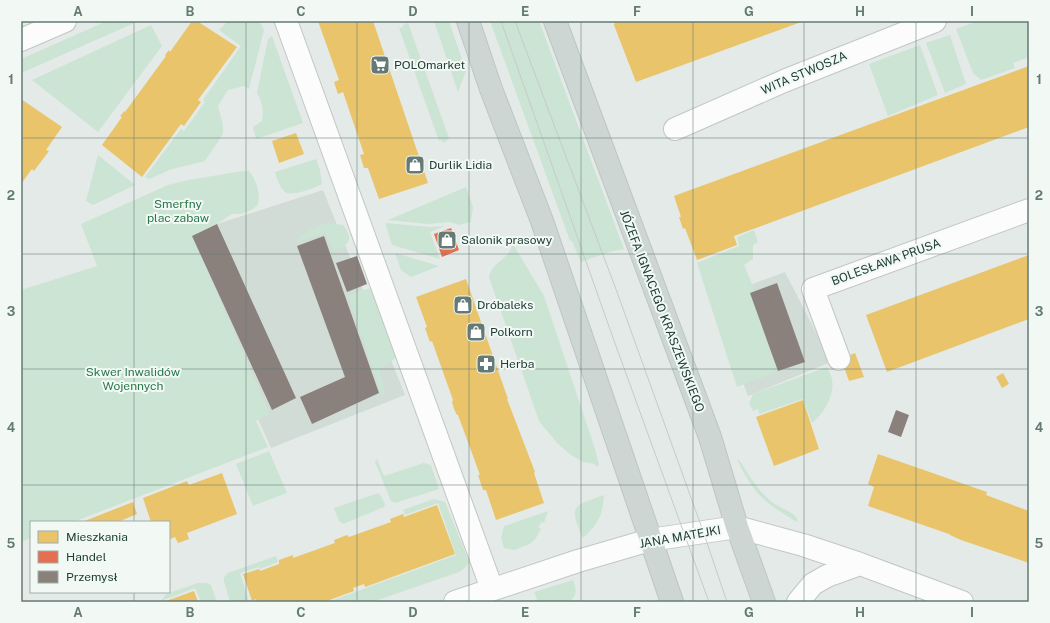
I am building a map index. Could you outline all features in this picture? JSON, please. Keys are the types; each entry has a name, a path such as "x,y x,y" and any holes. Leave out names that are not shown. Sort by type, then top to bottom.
{"main road":[{"path":"468,21 491,89 542,221 672,602"},
{"name":"JÓZEFA IGNACEGO KRASZEWSKIEGO","path":"555,21 710,437 737,527 764,602"}],"street":[{"path":"21,40 65,21"},
{"path":"286,21 492,589"},
{"name":"WITA STWOSZA","path":"675,129 784,81 935,21"},
{"name":"BOLESŁAWA PRUSA","path":"839,359 813,289 1029,210"},
{"name":"JANA MATEJKI","path":"455,602 578,561 650,540 737,527 803,545 860,564 962,602"},
{"path":"798,602 813,584 827,576 860,564"}],"shaded area":[{"path":"323,190 405,395 271,448 177,240 192,236 217,224"},
{"path":"785,272 831,362 748,396 712,299"}],"green space":[{"path":"107,21 139,21 21,73 21,59"},
{"path":"228,21 256,21 261,24 264,30 249,89 244,86 228,90 218,106 223,125 223,134 205,161 172,169 149,179 145,177 181,129 184,131 205,102 203,100 241,46 219,30"},
{"path":"434,21 449,21 466,71 458,92"},
{"path":"490,21 539,21 624,249 609,252 581,262 572,241 570,241"},
{"path":"978,21 1029,21 1029,57 1013,63 1015,68 981,80 973,73 956,29"},
{"path":"408,23 449,138 443,143 442,140 439,141 399,28"},
{"path":"151,25 162,46 98,132 32,80"},
{"path":"950,35 966,84 945,93 926,43"},
{"path":"272,36 303,123 256,139 253,127 262,121 263,113 257,93 268,39"},
{"path":"920,45 938,95 888,116 869,64"},
{"path":"98,155 135,185 93,205 86,201"},
{"path":"316,159 320,170 322,184 298,193 288,193 281,188 275,172"},
{"name":"Skwer Inwalidów Wojennych","path":"249,171 256,183 259,195 258,204 252,210 240,214 232,214 217,224 192,236 270,414 256,421 268,447 76,521 30,521 30,538 21,542 21,290 97,266 81,224 168,185 188,180"},
{"path":"466,187 473,207 471,222 459,225 449,222 428,224 388,220"},
{"path":"327,223 343,225 349,235 346,245 333,251 325,233 297,243 298,239 304,233"},
{"path":"385,223 430,227 445,226 430,232 440,259 392,245"},
{"path":"754,230 758,242 753,245 753,259 744,265 755,291 750,293 778,371 737,387 697,263 739,246 737,237"},
{"path":"513,244 544,296 595,449 599,465 596,467 595,464 583,462 571,455 557,443 539,421 489,277 494,266 506,255"},
{"path":"395,253 439,266 411,277 401,270"},
{"path":"374,287 398,356 380,369 385,392 382,397 348,295"},
{"path":"827,367 832,379 832,392 828,404 812,423 803,399 759,414 758,409 753,411 749,403 753,394"},
{"path":"269,451 287,493 253,506 236,464"},
{"path":"377,459 384,476 424,463 431,465 439,489 395,503 391,501 375,462"},
{"path":"737,459 766,497 794,515 797,518 797,522 776,509 761,496 749,481"},
{"path":"378,493 385,504 384,507 343,524 339,521 334,508"},
{"path":"604,495 599,519 583,538 576,519 576,508 586,502"},
{"path":"434,499 445,502 469,562 465,568 459,572 372,602 328,602 456,555 438,503 405,515 403,510"},
{"path":"548,511 544,523 542,522 538,527 541,529 536,538 530,544 514,550 504,548 501,538 504,526"},
{"path":"276,556 278,562 260,569 259,567 240,573 249,602 230,602 224,581 224,577 228,573"},
{"path":"573,580 576,591 573,599 570,601 538,602 534,592"},
{"path":"198,583 206,583 211,585 217,602 201,602 195,588 161,601 166,594"}],"building: Mieszkania":[{"path":"192,21 197,21 237,47 198,100 201,102 184,126 181,124 142,177 102,145 122,117 120,116 124,111 125,112 166,56 165,55 169,50 170,52"},
{"path":"318,21 373,21 428,183 379,199 368,168 364,168 360,155 364,154 343,92 338,94 334,82 339,80"},
{"path":"617,21 804,21 636,82 614,25"},
{"path":"1029,66 1029,127 734,236 737,245 697,260 685,228 683,229 679,217 681,217 674,196"},
{"path":"21,99 62,127 46,150 49,151 34,171 32,169 21,184"},
{"path":"296,133 304,154 279,163 272,141"},
{"path":"1029,255 1029,319 887,372 866,315"},
{"path":"466,279 507,399 535,472 534,473 544,503 496,520 486,490 483,490 478,475 480,475 458,415 454,409 452,402 453,400 432,341 430,342 425,328 427,327 416,297"},
{"path":"855,353 864,377 849,381 841,359"},
{"path":"1003,373 1009,384 1002,388 996,377"},
{"path":"803,400 819,449 774,466 756,417"},
{"path":"878,454 987,492 986,495 1029,511 1029,563 868,506 874,487 868,484"},
{"path":"222,473 237,514 187,533 189,539 178,543 175,537 170,540 170,521 151,521 143,498 187,481 189,485"},
{"path":"133,502 137,514 120,521 85,521"},
{"path":"437,505 455,554 365,587 364,584 353,588 354,591 324,602 257,602 256,599 252,601 243,574 259,569 260,571 279,564 279,560 293,555 293,558 335,543 334,540 347,535 349,537 391,522 390,519 403,514 404,517"},
{"path":"194,591 198,602 163,602"}],"building: Handel":[{"path":"451,228 459,250 442,257 434,234"}],"building: Przemysł":[{"path":"217,224 296,398 272,410 192,236"},
{"path":"324,236 379,393 312,424 300,397 345,377 297,246"},
{"path":"357,256 367,284 347,292 336,263"},
{"path":"777,283 805,362 778,371 750,293"},
{"path":"896,410 909,415 901,437 888,432"}],"tram line":[{"path":"501,21 612,335 709,602"},
{"path":"515,21 617,292 727,602"}],"place":[{"name":"POLOmarket","path":"380,65"},
{"name":"Durlik Lidia","path":"415,165"},
{"name":"Salonik prasowy","path":"447,240"},
{"name":"Dróbaleks","path":"463,305"},
{"name":"Polkorn","path":"476,332"},
{"name":"Herba","path":"486,364"}],"park label":[{"name":"Smerfny plac zabaw","path":"178,211"}]}
